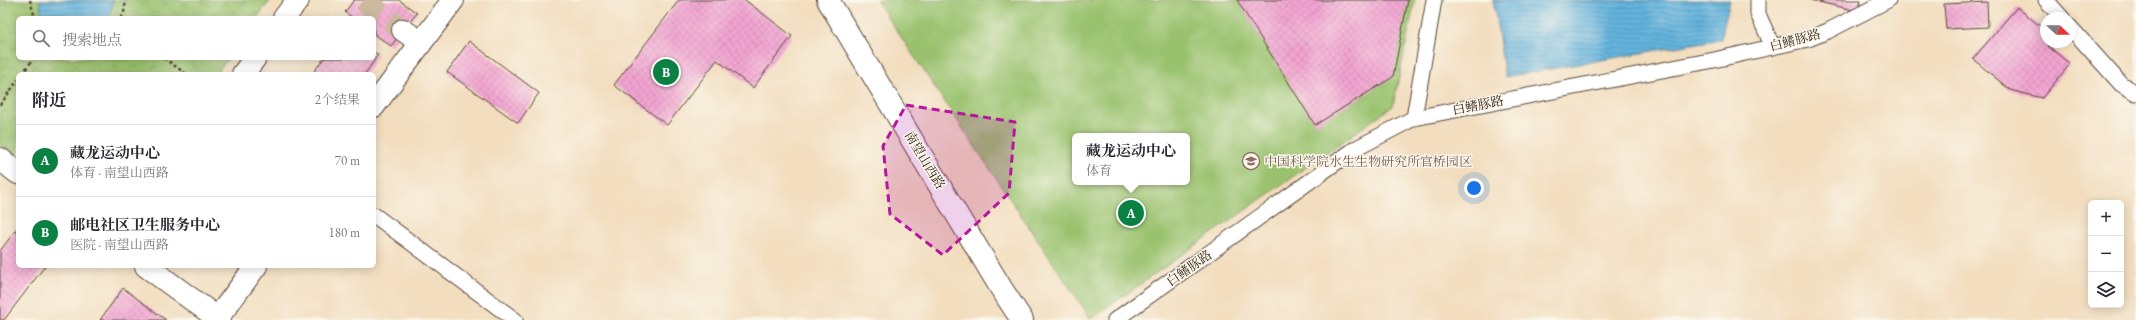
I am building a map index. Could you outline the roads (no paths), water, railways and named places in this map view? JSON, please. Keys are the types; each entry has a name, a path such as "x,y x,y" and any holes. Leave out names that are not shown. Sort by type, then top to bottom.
{"street":[{"path":"286,16 298,0"},
{"path":"376,103 453,0"},
{"name":"南望山西路","path":"828,0 1001,288 1022,320"},
{"path":"403,30 421,43"},
{"path":"244,72 254,60"},
{"path":"0,159 16,171"},
{"path":"149,268 218,319 255,268"}],"lane":[{"path":"1414,118 1434,0"},
{"path":"1758,0 1758,14 1773,47"},
{"name":"白鳍豚路","path":"1115,320 1355,149 1414,118 1808,39 1821,34 1888,0"},
{"path":"2046,0 2057,12"},
{"path":"2076,34 2121,84 2136,93"},
{"path":"376,216 516,320"}],"water":[{"path":"40,0 113,0 112,9 109,16 44,16 41,10"},
{"path":"1493,0 1730,0 1721,39 1505,77"}],"tunnel":[{"path":"363,0 403,30"}],"place":[{"name":"邮电社区卫生服务中心","path":"666,72"},
{"name":"中国科学院水生生物研究所官桥园区","path":"1251,161"},
{"name":"藏龙运动中心","path":"1131,213"}]}
